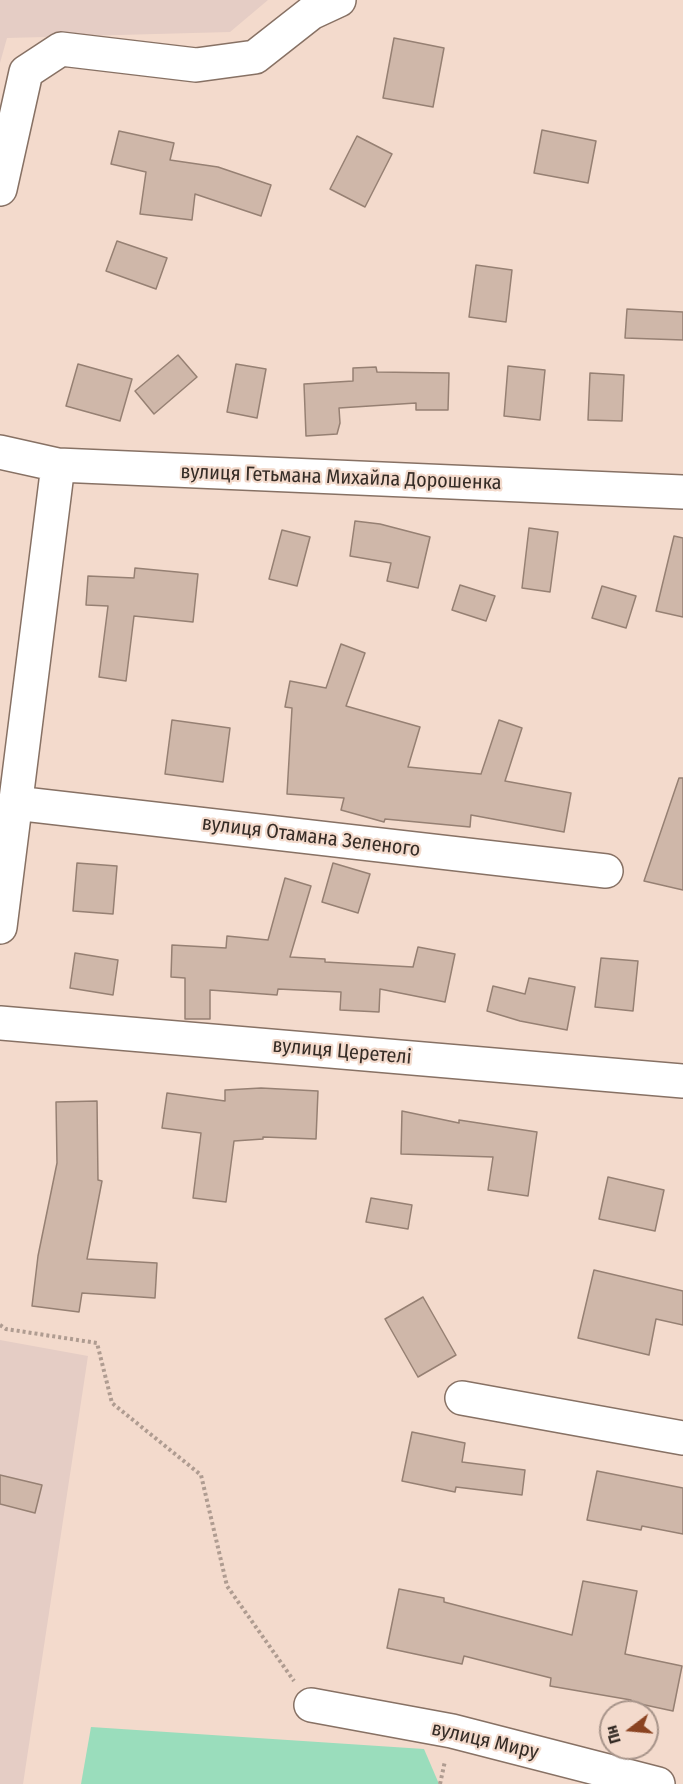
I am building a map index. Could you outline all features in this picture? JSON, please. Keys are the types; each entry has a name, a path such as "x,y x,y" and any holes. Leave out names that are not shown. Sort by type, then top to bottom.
{"street":[{"path":"0,189 26,72 61,49 196,65 255,57 319,4"},
{"name":"вулиця Гетьмана Михайла Дорошенка","path":"0,452 58,465 683,492"},
{"path":"0,927 58,465"},
{"name":"вулиця Отамана Зеленого","path":"15,803 606,871"},
{"name":"вулиця Церетелі","path":"0,1023 683,1081"},
{"path":"462,1398 683,1438"},
{"name":"вулиця Миру","path":"311,1705 452,1731 658,1784"}],"path":[{"path":"0,1325 6,1329 97,1343 112,1403 201,1475 227,1586 311,1705"}],"shaded area":[{"path":"0,0 268,0 230,32 7,38 0,63"},
{"path":"0,1340 88,1356 23,1784 0,1784"}],"green space":[{"path":"91,1727 424,1749 439,1784 81,1784"}],"building":[{"path":"394,38 444,48 433,107 383,98"},
{"path":"542,130 596,141 588,183 534,173"},
{"path":"119,131 174,143 170,160 218,167 271,185 261,216 195,194 192,220 140,214 146,172 111,164"},
{"path":"357,136 392,154 365,207 330,189"},
{"path":"117,241 167,258 156,289 106,271"},
{"path":"476,265 512,270 506,322 469,317"},
{"path":"627,309 683,312 683,340 625,338"},
{"path":"178,355 197,377 154,414 135,391"},
{"path":"78,364 132,379 120,421 66,406"},
{"path":"236,364 266,369 257,418 227,412"},
{"path":"508,366 545,370 540,420 504,416"},
{"path":"376,367 377,372 449,373 448,410 416,410 416,403 339,408 340,423 337,434 306,436 304,384 353,381 353,368"},
{"path":"590,373 624,375 622,421 588,420"},
{"path":"355,521 380,524 430,537 418,588 387,581 391,563 350,556"},
{"path":"529,528 558,532 550,592 522,588"},
{"path":"282,530 310,537 297,586 269,579"},
{"path":"674,536 683,538 683,617 656,611"},
{"path":"135,568 198,574 193,622 134,616 126,681 99,677 108,606 86,605 88,576 134,578"},
{"path":"460,585 495,596 486,621 452,610"},
{"path":"602,586 636,596 626,628 592,618"},
{"path":"341,644 365,653 346,706 420,727 408,767 481,774 499,720 522,728 505,781 571,793 564,832 471,815 470,827 385,819 384,822 341,810 344,798 287,794 292,708 285,707 290,681 326,688"},
{"path":"172,720 230,728 223,782 165,774"},
{"path":"679,778 683,778 683,890 644,881"},
{"path":"77,863 117,866 113,914 73,911"},
{"path":"333,863 370,874 358,913 322,902"},
{"path":"285,878 311,886 290,957 325,959 325,962 413,967 418,947 455,954 445,1002 380,989 379,1012 340,1010 341,992 278,989 277,995 210,990 210,1019 185,1019 185,978 171,977 172,945 226,948 227,936 268,940"},
{"path":"75,953 118,960 113,995 70,988"},
{"path":"601,958 638,961 633,1011 595,1007"},
{"path":"529,978 575,987 567,1030 520,1021 487,1011 493,986 525,994"},
{"path":"261,1088 318,1091 316,1139 263,1137 263,1139 234,1141 226,1202 193,1198 201,1133 162,1128 167,1093 225,1101 225,1090"},
{"path":"97,1101 98,1180 102,1181 87,1259 157,1263 155,1298 82,1293 79,1312 32,1306 38,1256 57,1163 56,1102"},
{"path":"402,1111 459,1123 459,1120 537,1132 528,1196 488,1190 493,1157 401,1154"},
{"path":"608,1177 664,1190 655,1231 599,1219"},
{"path":"371,1198 412,1205 408,1229 366,1222"},
{"path":"594,1270 683,1291 683,1325 656,1319 649,1355 578,1338"},
{"path":"423,1297 456,1355 418,1377 385,1319"},
{"path":"412,1432 465,1443 462,1462 525,1470 522,1495 456,1487 455,1492 402,1481"},
{"path":"597,1471 683,1488 683,1534 642,1526 641,1530 587,1520"},
{"path":"0,1475 42,1485 35,1513 0,1504"},
{"path":"583,1581 637,1591 625,1654 682,1666 673,1711 659,1708 659,1700 631,1700 550,1686 551,1678 464,1656 462,1664 387,1648 399,1589 444,1598 444,1602 572,1635"}]}
